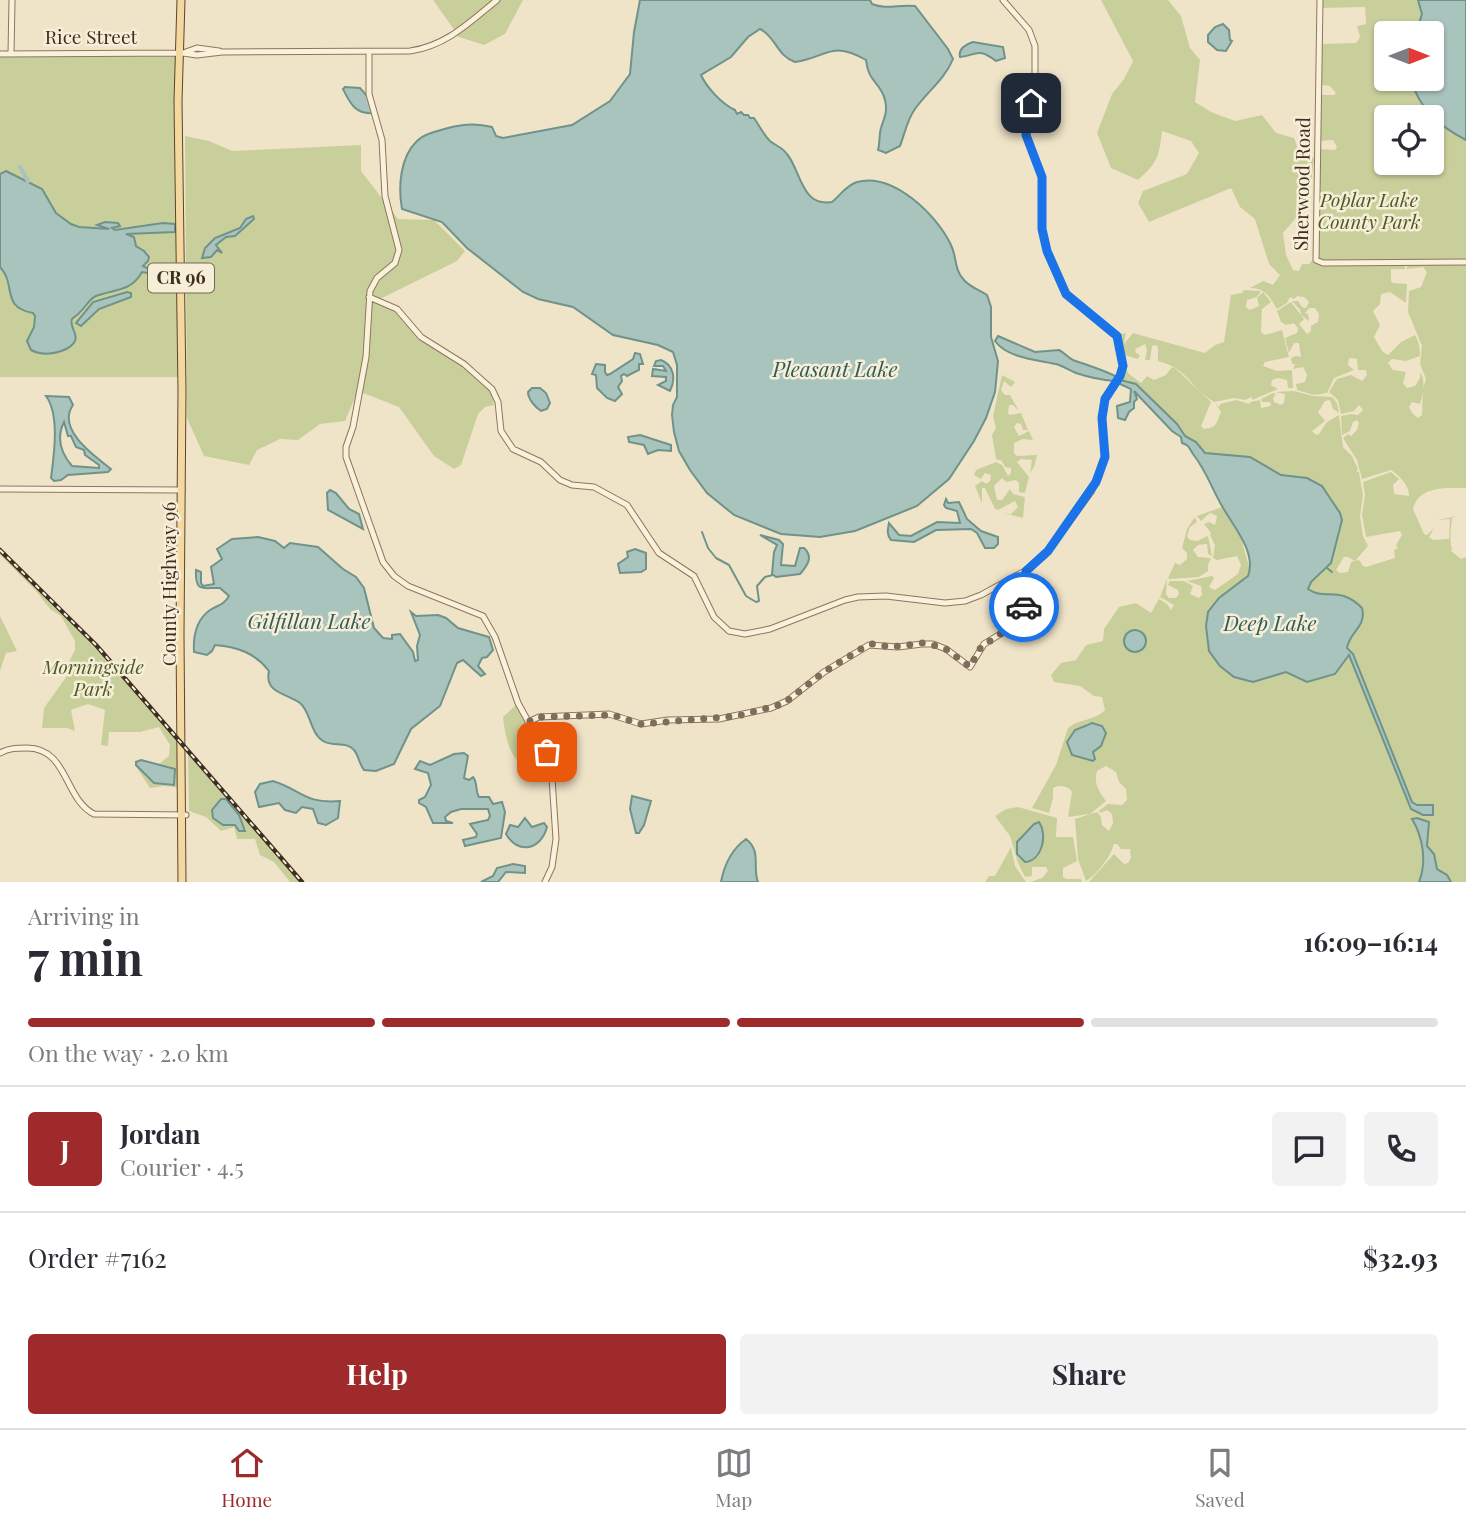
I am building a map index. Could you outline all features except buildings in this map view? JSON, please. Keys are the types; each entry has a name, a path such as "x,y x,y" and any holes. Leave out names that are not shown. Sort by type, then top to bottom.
{"main road":[{"name":"County Highway 96","path":"183,0 180,130 184,815"},
{"name":"County Highway 96","path":"182,490 186,742 184,815"},
{"path":"184,815 184,882"}],"street":[{"path":"11,54 12,0"},
{"name":"Rice Street","path":"0,54 181,53 197,48 222,52 410,51 438,44 497,0"},
{"path":"369,297 397,309 421,337 469,368 492,389 498,402 503,435 513,449 541,462 560,480 572,485 594,486 627,505 655,550 692,574 714,617 723,627 733,632 748,634 776,628 845,600 862,597 889,596 937,603 965,601 1026,571 1048,551 1096,482 1105,457 1102,410 1110,390 1122,372 1123,361 1118,338 1066,294 1045,245 1042,229 1042,177 1026,135 1035,81 1036,50 1029,30 1003,0"},
{"name":"Sherwood Road","path":"1320,0 1316,260 1321,263 1466,262"},
{"path":"354,52 364,58 369,67"},
{"path":"369,52 369,94 383,146 386,196 399,247 395,263 374,281 369,297 366,357 354,426 345,451 383,562 394,576 408,586 483,616 495,637 518,703 548,755 556,839 553,860 545,882"},
{"path":"0,489 182,490"},
{"path":"528,722 539,717 609,715 641,724 668,720 717,719 771,708 783,704 824,672 872,644 892,647 922,643 933,645 946,649 970,667 984,644 1007,630 1017,618 1028,595 1026,571"},
{"path":"0,753 13,748 35,748 47,752 83,806 93,814 184,815"}],"green space":[{"path":"433,0 493,0 455,31"},
{"path":"499,0 523,0 505,34 484,45 456,36"},
{"path":"1101,0 1168,0 1181,16 1190,48 1200,60 1195,102 1211,112 1235,121 1262,115 1276,133 1294,138 1300,155 1314,158 1306,199 1283,233 1286,255 1293,270 1299,271 1302,264 1309,264 1314,258 1405,264 1405,269 1391,269 1391,281 1407,284 1406,303 1390,292 1381,294 1380,304 1373,311 1380,325 1374,337 1382,351 1388,355 1401,342 1415,335 1420,356 1406,361 1392,359 1388,363 1393,370 1406,372 1403,383 1407,388 1415,386 1420,373 1423,388 1426,379 1420,364 1422,346 1408,312 1409,291 1421,287 1427,272 1423,267 1407,269 1407,265 1466,264 1466,488 1442,488 1427,492 1416,501 1413,509 1424,534 1427,535 1434,528 1429,537 1433,540 1449,539 1450,519 1437,520 1458,516 1452,518 1451,551 1461,559 1466,557 1466,882 1451,882 1447,875 1437,869 1434,854 1427,844 1429,822 1415,818 1412,820 1419,834 1423,858 1419,882 1089,882 1114,854 1124,864 1131,858 1130,849 1121,849 1114,844 1103,865 1086,881 1078,859 1075,819 1097,812 1102,825 1109,831 1113,823 1112,814 1107,810 1100,813 1099,811 1108,804 1122,805 1127,800 1126,789 1119,782 1116,772 1106,766 1097,771 1099,791 1106,801 1090,814 1068,817 1072,792 1061,786 1053,788 1049,813 1032,808 1056,765 1068,728 1105,710 1102,697 1094,696 1080,686 1054,682 1051,675 1061,663 1076,660 1086,645 1103,641 1104,629 1119,607 1136,603 1151,613 1159,599 1171,610 1174,605 1160,597 1167,579 1166,594 1169,598 1176,598 1179,594 1178,590 1168,585 1170,581 1184,581 1193,586 1190,594 1199,598 1202,595 1201,586 1187,581 1212,576 1214,578 1209,587 1215,590 1238,574 1241,565 1237,556 1217,560 1213,558 1215,545 1204,524 1209,522 1215,525 1217,516 1210,513 1201,521 1197,516 1222,507 1241,538 1250,570 1247,578 1220,597 1208,612 1206,633 1210,654 1234,677 1253,682 1286,672 1307,682 1335,674 1349,655 1411,809 1432,816 1434,813 1432,805 1417,805 1412,802 1353,654 1347,648 1362,620 1362,608 1347,597 1320,594 1308,589 1311,582 1331,563 1342,520 1322,486 1307,478 1281,475 1250,457 1205,453 1196,442 1185,436 1177,424 1136,384 1119,380 1124,365 1129,374 1141,383 1147,376 1154,380 1166,375 1172,367 1176,369 1211,402 1201,426 1204,429 1217,422 1221,412 1216,404 1220,407 1220,404 1236,400 1250,404 1260,400 1261,408 1271,406 1270,402 1262,402 1261,399 1273,393 1276,394 1274,402 1281,405 1284,403 1285,394 1275,392 1294,391 1313,396 1332,397 1337,403 1339,413 1333,409 1330,400 1325,401 1318,412 1325,421 1312,431 1316,435 1319,434 1327,422 1339,415 1343,447 1352,456 1358,469 1356,471 1359,472 1363,496 1360,516 1363,536 1368,546 1355,561 1359,560 1366,567 1395,558 1394,550 1398,548 1396,545 1402,535 1400,531 1366,537 1362,515 1365,495 1363,482 1391,472 1399,479 1393,485 1394,494 1409,496 1408,489 1401,478 1391,470 1362,479 1357,460 1343,438 1348,434 1351,436 1359,423 1357,420 1353,422 1350,431 1342,435 1341,416 1358,415 1363,410 1359,405 1354,411 1341,414 1338,400 1329,392 1337,379 1351,375 1362,381 1367,375 1366,370 1358,370 1357,359 1349,358 1348,365 1354,370 1334,378 1327,393 1314,395 1297,390 1296,384 1305,382 1307,375 1303,367 1293,369 1295,364 1292,364 1291,358 1301,357 1299,343 1294,343 1289,353 1285,338 1297,333 1298,328 1294,323 1286,325 1281,322 1277,311 1291,302 1304,319 1299,324 1307,334 1311,331 1311,326 1318,322 1319,314 1315,308 1309,308 1305,313 1308,314 1309,321 1301,315 1292,301 1298,301 1306,308 1309,302 1304,297 1290,297 1287,303 1277,309 1263,291 1250,288 1263,281 1273,285 1280,275 1269,264 1255,219 1240,207 1231,188 1149,222 1138,203 1143,191 1187,174 1199,153 1191,141 1162,131 1156,159 1138,180 1111,168 1097,133 1112,94 1133,61","holes":["1423,392 1422,415 1418,418 1409,407 1412,402 1420,404","1344,557 1355,561 1351,562 1348,572 1340,573 1336,570","1139,629 1145,643 1141,652 1132,653 1127,649 1126,635 1130,631","1088,723 1099,725 1106,732 1101,746 1093,752 1093,761 1073,754 1067,742 1075,730"]},
{"name":"Poplar Lake County Park","path":"1321,0 1466,0 1466,260 1319,261 1319,149 1335,150 1337,147 1333,140 1319,141 1320,95 1336,93 1330,86 1321,85 1321,44 1356,43 1360,37 1357,26 1366,24 1365,7 1321,8"},
{"path":"0,55 176,57 179,377 0,377"},
{"path":"185,136 209,141 232,151 361,145 361,171 398,219 434,220 465,251 457,261 380,299 397,309 405,322 463,365 492,392 494,405 485,407 478,414 461,465 454,469 434,456 399,407 358,391 345,421 320,424 298,440 280,439 257,450 249,465 204,456 187,418"},
{"path":"1244,290 1261,291 1257,297 1247,300 1246,307 1250,310 1259,306 1257,298 1263,292 1271,302 1262,309 1261,332 1265,335 1282,330 1289,357 1265,362 1263,366 1277,371 1292,370 1293,388 1288,388 1287,380 1278,378 1272,380 1271,385 1278,389 1252,400 1252,397 1214,402 1183,374 1158,361 1156,345 1152,346 1150,360 1145,360 1145,344 1135,349 1140,355 1138,359 1124,355 1115,332 1126,332 1124,344 1133,333 1205,353 1224,342 1231,295"},
{"path":"1002,375 1015,382 1011,387 1004,381 1001,390 1005,395 1010,395 1019,411 1009,405 1008,413 1021,413 1028,430 1023,430 1021,424 1017,423 1014,427 1019,436 1029,431 1033,440 1023,439 1014,443 1014,453 1017,456 1037,455 1030,473 1032,460 1021,459 1017,462 1029,477 1025,493 1019,492 1019,483 1016,480 1006,482 1002,478 994,486 997,500 1002,500 1010,489 1013,494 1025,497 1023,518 1004,513 1011,514 1018,507 1015,501 995,509 985,488 982,488 982,503 975,486 982,481 986,484 991,475 985,473 981,479 974,475 976,470 996,462 1002,465 1008,476 1011,473 1011,468 1005,467 1002,461 996,459 992,435 996,428 993,416"},
{"path":"1195,517 1197,522 1190,527 1187,536 1190,540 1197,541 1208,536 1212,556 1208,554 1207,544 1198,545 1193,550 1198,557 1211,558 1208,571 1199,577 1170,579 1168,578 1175,563 1180,565 1187,559 1187,553 1182,548 1187,529"},
{"name":"Morningside Park","path":"0,552 97,648 180,743 180,788 150,788 135,765 135,761 141,760 137,761 137,765 154,783 171,786 175,780 175,769 145,761 159,764 169,756 170,745 159,727 140,732 109,732 108,746 101,745 105,710 88,704 71,710 75,731 67,728 42,728 44,708 69,673 75,641 61,616 50,609"},
{"path":"0,616 17,651 6,653 0,671"},
{"path":"518,703 547,752 528,768 512,753 504,724 503,717"},
{"path":"188,753 301,882 290,882 274,862 260,855 255,839 237,839 234,827 221,831 206,817 189,811","holes":["222,798 237,811 246,830 238,829 235,825 223,825 212,816"]},
{"path":"1018,807 1057,818 1056,837 1073,837 1077,861 1063,868 1063,877 1081,879 1082,882 1030,882 1042,878 1048,871 1046,867 1032,867 1032,876 1025,877 1018,863 1010,836 995,816 1006,809","holes":["1037,822 1041,826 1043,837 1037,853 1030,862 1021,860 1016,851 1018,844"]},
{"path":"1011,847 1015,866 1026,882 985,882 989,876 995,876"}],"water":[{"name":"Pleasant Lake","path":"640,0 870,0 872,4 883,7 915,6 948,49 953,59 950,66 912,113 900,146 886,153 878,150 886,111 885,100 869,73 866,60 854,54 837,51 795,62 784,55 760,29 748,37 731,57 701,75 720,100 737,114 741,112 754,118 770,141 785,152 803,186 814,199 832,202 853,184 871,181 885,183 912,198 925,209 944,233 953,250 961,276 969,285 987,295 991,307 991,337 998,361 995,392 974,441 949,479 917,506 855,531 820,537 781,534 734,515 707,493 679,451 672,415 677,397 677,365 673,352 658,345 613,335 573,307 538,299 523,292 467,248 442,222 402,209 400,191 404,164 411,148 424,136 453,127 475,125 492,127 496,136 503,138 572,125 610,101 630,74"},
{"path":"1418,0 1466,0 1466,140 1444,127 1444,105 1423,105 1415,91 1444,91 1444,21 1420,21 1422,14"},
{"path":"1223,24 1229,30 1232,41 1226,51 1217,50 1208,42 1208,35 1215,27"},
{"path":"973,42 1003,47 1005,58 996,61 981,53 960,57 963,47"},
{"path":"360,88 368,97 374,113 362,112 354,107 343,89"},
{"path":"6,171 42,189 56,213 79,227 109,229 97,225 105,222 118,223 120,226 112,228 115,230 163,223 175,224 175,232 126,234 134,237 136,246 149,257 143,266 149,269 148,273 142,272 128,287 91,299 72,319 76,337 73,344 59,352 45,354 31,350 27,341 34,327 35,316 16,306 0,267 0,174"},
{"path":"253,216 254,219 235,236 226,237 216,245 222,253 217,250 211,257 202,258 205,248 215,238 240,228 246,219"},
{"path":"131,293 131,297 99,309 81,326 76,323 93,302"},
{"path":"998,336 1035,352 1059,350 1073,360 1117,377 1115,381 1095,378 1056,364 1015,355 1000,347 995,341"},
{"path":"635,353 640,354 643,364 639,364 639,370 621,376 622,381 618,387 622,394 615,401 607,398 597,388 596,375 592,374 596,364 605,365 607,375 633,359"},
{"path":"661,360 669,365 673,373 670,391 658,385 666,381 666,377 652,376 653,369 666,371 663,366 654,366 656,361"},
{"name":"Deep Lake","path":"1120,380 1136,384 1177,424 1185,436 1196,442 1205,453 1250,457 1281,475 1307,478 1322,486 1342,520 1331,563 1311,582 1308,589 1321,594 1347,597 1362,608 1362,620 1347,648 1353,654 1412,802 1417,805 1433,805 1433,815 1423,815 1411,809 1349,655 1335,674 1307,682 1286,672 1253,682 1234,677 1220,666 1209,651 1206,626 1208,612 1219,598 1248,576 1250,567 1247,549 1202,467 1189,447 1182,443 1181,437 1134,391 1137,399 1134,408 1125,420 1118,418 1117,406 1130,402 1131,389 1118,383"},
{"path":"532,388 540,388 546,393 550,403 547,409 541,411 532,403 528,392"},
{"path":"46,396 69,397 73,405 69,423 73,432 87,449 111,469 108,472 68,475 54,481 51,478 55,424","holes":["64,422 68,436 71,436 76,447 84,450 85,455 99,465 99,468 72,466 61,445 60,434"]},
{"path":"640,435 671,445 671,451 658,450 648,454 644,445 629,442 628,437"},
{"path":"330,490 336,493 349,509 359,514 363,529 328,510 327,493"},
{"path":"946,499 948,503 959,502 967,519 981,531 998,537 998,544 994,548 985,548 977,533 971,529 936,530 914,542 891,540 888,534 889,523 899,535 911,536 937,522 960,523 957,511 944,505"},
{"path":"760,535 779,540 783,544 781,565 795,566 800,548 804,548 809,558 800,574 776,577 772,574 777,545"},
{"name":"Gilfillan Lake","path":"258,537 275,541 284,548 290,543 318,547 356,577 364,588 374,628 383,638 392,639 392,635 400,634 413,652 415,661 418,660 417,646 420,635 411,612 416,616 438,615 458,628 489,637 493,650 487,657 482,658 478,666 485,674 481,676 463,660 457,663 440,706 411,729 394,764 376,771 364,770 351,747 327,743 319,737 304,707 273,688 268,678 269,671 252,655 239,649 215,645 207,655 194,652 195,634 201,619 229,596 220,588 199,586 196,570 201,572 203,586 214,584 211,567 222,559 217,549 232,539"},
{"path":"635,549 646,553 646,569 641,572 620,573 618,564 628,557 627,552"},
{"path":"1135,630 1143,633 1146,641 1143,649 1135,652 1127,649 1124,641 1127,633"},
{"path":"1092,723 1102,726 1106,733 1101,746 1093,752 1093,761 1072,755 1067,742 1075,730"},
{"path":"464,753 468,756 464,778 469,780 473,777 479,797 489,797 493,804 502,802 505,812 501,838 465,846 463,840 476,837 477,834 470,824 488,820 488,809 461,809 445,817 446,821 453,823 433,823 426,807 419,803 431,785 428,773 415,769 420,761 430,765 454,754"},
{"path":"141,760 175,769 174,785 154,783 136,765 136,762"},
{"path":"273,781 311,798 340,801 338,818 326,825 318,823 313,809 302,807 296,813 285,810 279,803 259,807 255,792 260,784"},
{"path":"632,796 651,801 639,833 636,833 630,809"},
{"path":"221,799 226,799 239,815 245,831 239,831 235,825 223,825 213,818 212,810"},
{"path":"525,818 532,827 544,823 547,827 540,841 529,847 517,845 506,834 510,825 518,827"},
{"path":"1412,819 1429,822 1427,846 1434,854 1437,869 1447,875 1451,882 1419,882 1423,850"},
{"path":"1039,822 1043,834 1042,846 1036,857 1025,862 1017,854 1017,842"},
{"path":"746,839 754,849 758,882 721,882 729,858"},
{"path":"513,864 525,866 525,873 506,872 498,882 481,882 493,876 497,868"}],"waterway":[{"path":"20,167 28,181"},
{"path":"149,269 176,266"},
{"path":"702,532 708,548 716,558 729,565 746,596 759,601 757,586 765,577 773,575"},
{"path":"1327,568 1332,572"}],"railway":[{"path":"0,550 96,645 302,882"}],"way so far":[{"path":"547,752 528,722 537,717 613,715 641,724 737,716 783,704 824,672 869,645 933,645 946,649 970,667 981,647 1009,628 1024,607"}],"route":[{"path":"1024,607 1029,590 1026,571 1048,551 1091,492 1099,476 1105,457 1102,410 1123,366 1117,336 1066,294 1047,251 1042,229 1042,177 1026,135 1031,103"}]}
